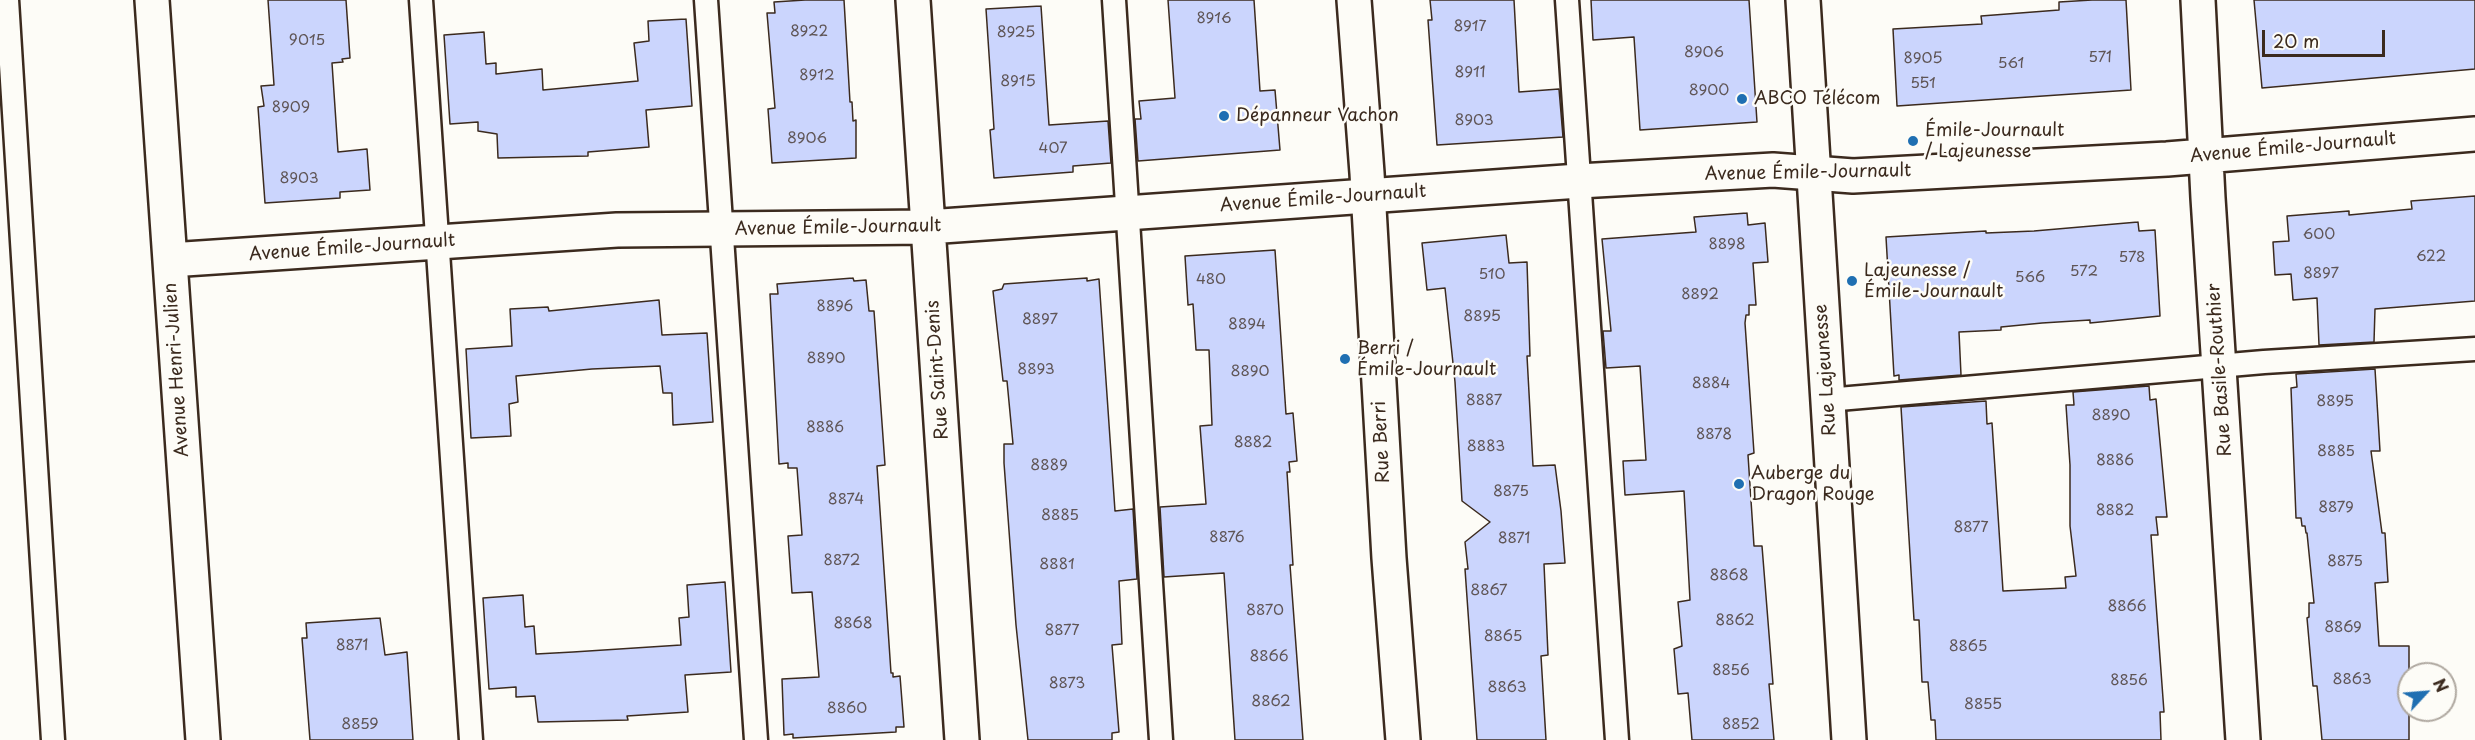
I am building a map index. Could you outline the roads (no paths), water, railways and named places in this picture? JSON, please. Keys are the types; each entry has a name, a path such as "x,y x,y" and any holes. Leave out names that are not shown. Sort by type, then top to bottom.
{"street":[{"name":"Avenue Henri-Julien","path":"153,0 203,740"},
{"name":"Rue Saint-Denis","path":"912,0 962,740"},
{"name":"Rue Berri","path":"1354,0 1389,558 1403,740"},
{"name":"Rue Lajeunesse","path":"1803,0 1850,740"},
{"name":"Rue Basile-Routhier","path":"2198,0 2205,156 2243,740"},
{"name":"Avenue Émile-Journault","path":"170,261 627,230 928,227 1579,181 1764,171 1853,176 2205,156 2475,134"}],"lane":[{"path":"7,0 53,740"},
{"path":"421,0 471,740"},
{"path":"706,0 756,740"},
{"path":"1114,0 1161,740"},
{"path":"1567,0 1617,740"},
{"path":"1827,400 2220,366 2475,349"}],"place":[{"name":"ABCO Télécom","path":"1742,99"},
{"name":"Dépanneur Vachon","path":"1224,116"},
{"name":"Émile-Journault / Lajeunesse","path":"1913,141"},
{"name":"Lajeunesse / Émile-Journault","path":"1852,281"},
{"name":"Berri / Émile-Journault","path":"1345,359"},
{"name":"Auberge du Dragon Rouge","path":"1739,484"}]}
